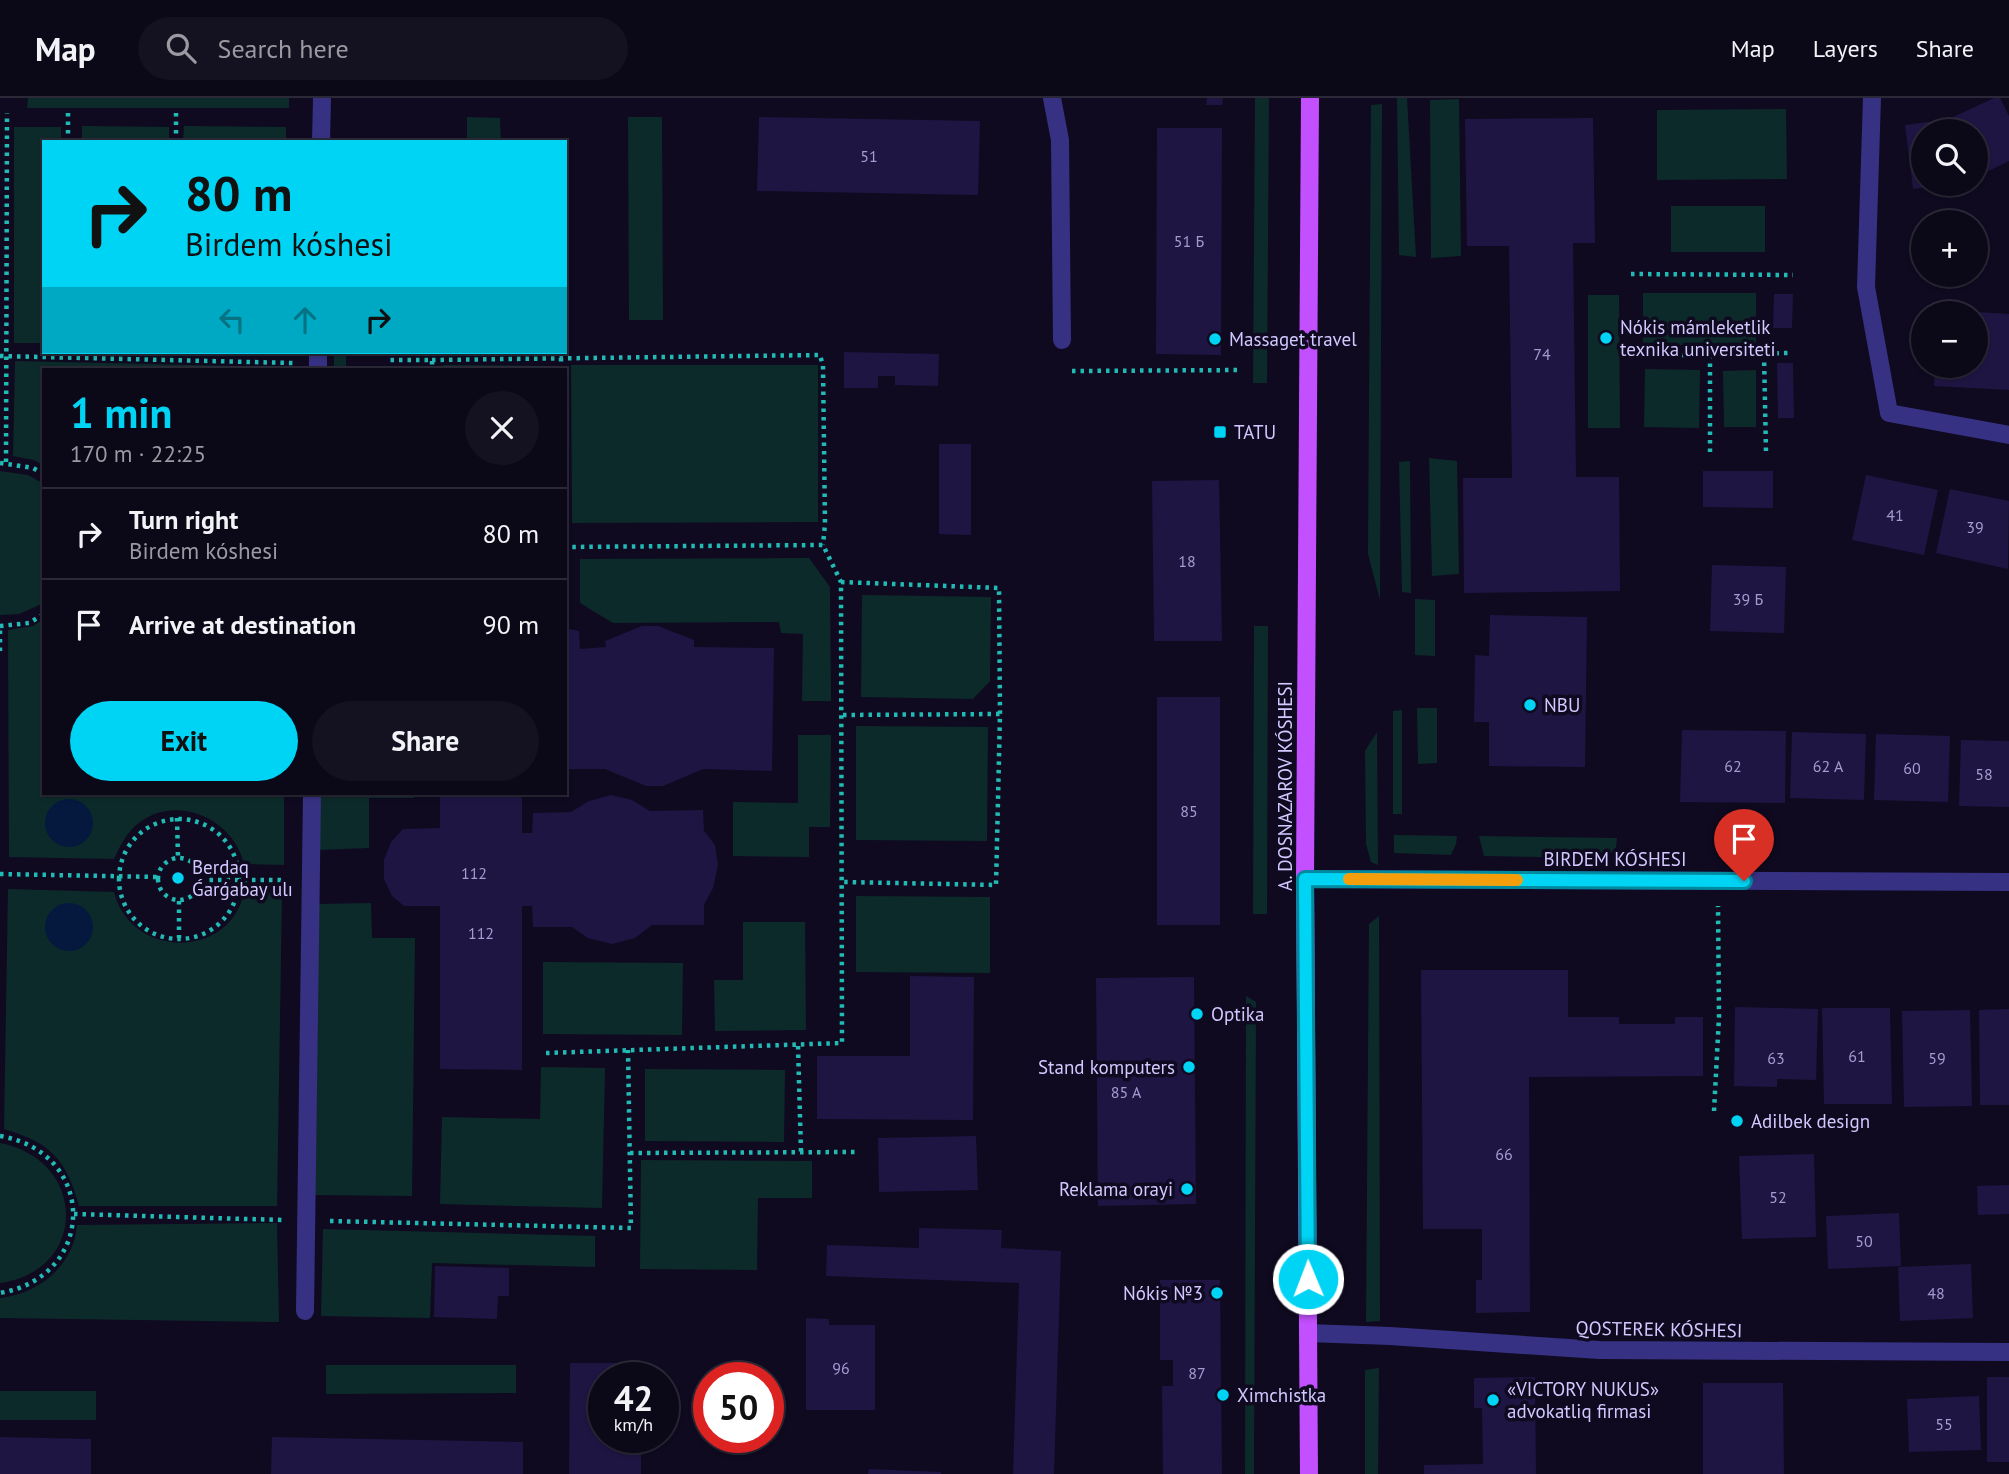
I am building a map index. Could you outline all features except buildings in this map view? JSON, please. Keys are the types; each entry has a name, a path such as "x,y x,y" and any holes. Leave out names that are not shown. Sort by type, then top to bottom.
{"main road":[{"name":"A. DOSNAZAROV KÓSHESI","path":"1309,1474 1305,879 1310,98"}],"street":[{"path":"321,140 322,98"},
{"path":"1052,98 1060,140 1062,340"},
{"path":"1872,98 1866,286 1889,413 2009,435"},
{"path":"305,1311 312,795"},
{"name":"BIRDEM KÓSHESI","path":"1305,879 2009,882"},
{"name":"QOSTEREK KÓSHESI","path":"1308,1334 1390,1336 1599,1350 2009,1352"}],"path":[{"path":"7,113 2,356 3,462 33,468 42,473"},
{"path":"68,113 68,140"},
{"path":"176,113 176,140"},
{"path":"1631,274 1793,275"},
{"path":"1631,356 1790,353"},
{"path":"2,356 68,354 318,361"},
{"path":"173,354 173,359"},
{"path":"390,354 390,360 820,355 823,366 823,545 841,582 842,1043 546,1052"},
{"path":"1765,354 1766,452"},
{"path":"1710,355 1710,452"},
{"path":"561,358 561,368"},
{"path":"432,359 432,368"},
{"path":"1072,371 1242,370"},
{"path":"567,547 823,545"},
{"path":"841,582 999,588 1000,714 996,885 843,883"},
{"path":"0,651 0,626 29,622 42,615"},
{"path":"843,715 1000,714"},
{"path":"177,818 178,858"},
{"path":"177,818 196,821 214,830 228,843 236,861 239,880 236,899 226,916 212,929 194,937 179,939 155,934 138,923 125,907 119,887 120,867 127,848 140,833 157,822 177,818"},
{"path":"178,858 192,861 197,866 201,880 191,898 179,900 164,895 160,889 158,877 165,863 178,858"},
{"path":"0,874 158,877"},
{"path":"201,880 311,881"},
{"path":"1714,1111 1719,1017 1717,881"},
{"path":"179,900 179,939"},
{"path":"798,1045 801,1152"},
{"path":"74,1214 631,1227 628,1050"},
{"path":"0,1136 18,1139 41,1150 58,1168 70,1190 74,1214 70,1239 59,1261 41,1279 19,1290 0,1293"},
{"path":"630,1153 856,1152"}],"green space":[{"path":"28,98 289,98 289,108 27,108"},
{"path":"1255,98 1269,98 1267,383 1253,383"},
{"path":"1397,98 1407,98 1416,257 1399,255"},
{"path":"1459,99 1461,256 1431,258 1430,100"},
{"path":"1382,104 1380,600 1368,554 1371,105"},
{"path":"1786,109 1787,179 1657,180 1657,110"},
{"path":"467,117 500,118 501,140 467,140"},
{"path":"628,117 662,117 663,320 629,320"},
{"path":"82,126 169,127 169,140 82,140"},
{"path":"184,126 286,127 286,140 183,140"},
{"path":"14,127 61,127 61,140 42,140 42,343 14,343"},
{"path":"1671,206 1765,206 1765,252 1671,252"},
{"path":"1643,293 1756,293 1756,345 1643,345"},
{"path":"1588,295 1619,295 1620,428 1588,428"},
{"path":"334,354 346,354 346,368 334,368"},
{"path":"15,361 283,367 42,368 42,465 34,460 13,456"},
{"path":"443,365 551,366 551,368 443,368"},
{"path":"571,365 818,365 818,522 572,523"},
{"path":"1645,369 1700,370 1699,428 1644,427"},
{"path":"1756,370 1756,427 1724,427 1723,371"},
{"path":"1429,458 1457,461 1459,574 1432,576"},
{"path":"1410,461 1411,593 1402,592 1399,462"},
{"path":"0,471 28,475 42,483 42,604 19,614 0,615"},
{"path":"809,558 830,587 831,701 802,701 803,634 781,633 779,622 613,623 580,603 580,559"},
{"path":"862,595 991,597 990,681 973,699 861,697"},
{"path":"1415,599 1435,600 1435,656 1415,655"},
{"path":"42,620 42,795 284,795 284,865 244,864 238,847 228,833 215,822 183,811 167,811 150,816 135,826 114,859 9,857 8,630 33,626"},
{"path":"1254,626 1268,626 1267,914 1253,914"},
{"path":"1417,708 1437,708 1437,763 1418,764"},
{"path":"1402,710 1402,814 1393,814 1393,711"},
{"path":"856,726 988,727 987,841 856,840"},
{"path":"1377,732 1378,865 1371,862 1366,844 1365,751"},
{"path":"798,735 831,735 830,827 809,827 809,857 733,856 733,802 798,803"},
{"path":"318,795 414,795 414,798 369,798 369,848 318,850"},
{"path":"1394,835 1457,836 1451,855 1394,853"},
{"path":"1479,836 1617,838 1616,847 1607,858 1484,856"},
{"path":"8,889 114,892 124,914 140,930 159,939 180,943 201,940 220,930 235,914 244,892 282,893 277,1206 79,1206 68,1176 54,1155 34,1140 4,1129"},
{"path":"856,896 990,897 990,973 856,972"},
{"path":"371,903 372,938 415,938 412,1196 313,1195 317,904"},
{"path":"1379,916 1380,1321 1366,1322 1369,924"},
{"path":"743,922 805,922 806,1030 715,1031 714,980 743,980"},
{"path":"543,962 683,963 682,1035 543,1034"},
{"path":"1246,996 1256,1002 1254,1474 1245,1474"},
{"path":"541,1067 605,1068 602,1208 440,1204 442,1117 540,1119"},
{"path":"645,1069 785,1070 784,1142 645,1141"},
{"path":"0,1143 29,1153 50,1170 62,1192 66,1215 62,1238 50,1258 29,1274 0,1283"},
{"path":"641,1160 812,1161 812,1198 758,1198 757,1270 640,1269"},
{"path":"277,1223 279,1322 0,1318 0,1298 28,1291 41,1284 62,1265 69,1253 77,1225"},
{"path":"323,1229 595,1236 595,1267 432,1263 430,1318 321,1316"},
{"path":"326,1365 516,1365 516,1393 326,1394"},
{"path":"1379,1368 1378,1474 1365,1474 1365,1370"},
{"path":"0,1391 96,1391 96,1420 0,1420"}],"water":[{"path":"69,799 78,800 86,806 92,814 92,832 86,840 78,846 69,847 60,846 52,840 46,832 45,823 46,814 52,806 60,800"},
{"path":"69,903 86,910 93,927 86,944 69,951 52,944 45,927 52,910"}],"slow traffic":[{"path":"1349,879 1517,880"}],"place":[{"name":"Nókis mámleketlik texnika universiteti","path":"1606,338"},
{"name":"Massaget travel","path":"1215,339"},
{"name":"TATU","path":"1220,432"},
{"name":"NBU","path":"1530,705"},
{"name":"Berdaq Ǵarǵabay ulı","path":"178,878"},
{"name":"Optika","path":"1197,1014"},
{"name":"Stand komputers","path":"1189,1067"},
{"name":"Adilbek design","path":"1737,1121"},
{"name":"Reklama orayi","path":"1187,1189"},
{"name":"Nókis №3","path":"1217,1293"},
{"name":"Ximchistka","path":"1223,1395"},
{"name":"«VICTORY NUKUS» advokatliq firmasi","path":"1493,1400"}],"route":[{"path":"1308,1279 1305,879 1744,881"}]}
